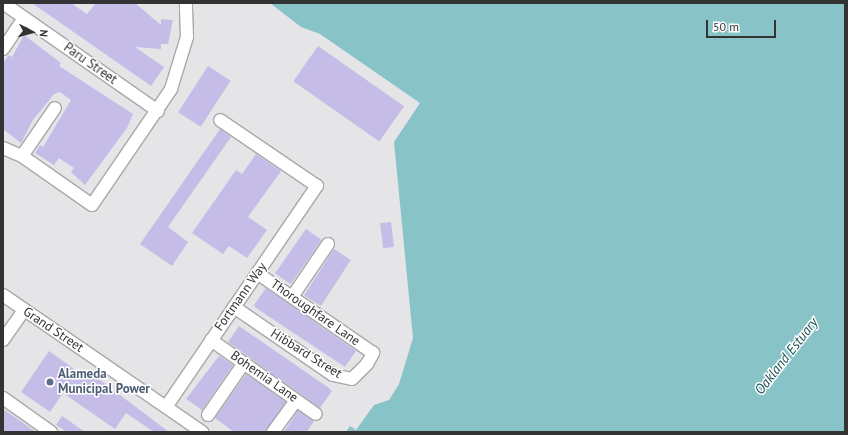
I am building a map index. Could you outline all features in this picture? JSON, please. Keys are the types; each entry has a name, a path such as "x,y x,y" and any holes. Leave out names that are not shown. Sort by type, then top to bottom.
{"street":[{"path":"3,148 22,156 92,204 158,111 171,89 184,51 186,3"},
{"name":"Paru Street","path":"3,4 158,111"},
{"path":"3,49 24,18"},
{"path":"22,156 55,108"},
{"name":"Fortmann Way","path":"166,407 317,186 220,120"},
{"path":"292,297 328,244"},
{"name":"Thoroughfare Lane","path":"257,273 373,354"},
{"name":"Grand Street","path":"3,296 202,432"},
{"name":"Hibbard Street","path":"234,307 345,379 360,374 373,354"},
{"path":"3,340 24,310"},
{"name":"Bohemia Lane","path":"211,340 316,414"},
{"path":"208,415 244,363"},
{"path":"3,398 51,432"},
{"path":"273,432 296,400"}],"water":[{"name":"Oakland Estuary","path":"270,3 845,3 845,432 346,432 350,426 356,430 374,405 389,400 399,384 413,338 394,142 420,103 320,34 301,27"}],"building":[{"path":"32,3 71,3 87,14 96,3 135,3 161,25 161,19 173,20 168,44 161,44 161,49 135,47 164,67 151,86"},
{"path":"24,35 61,63 59,66 133,114 127,128 85,185 71,172 74,168 59,158 54,165 35,153 40,145 43,147 71,100 60,92 54,94 33,120 21,143 3,129 3,63 9,55 12,57"},
{"path":"318,46 404,106 379,141 293,81"},
{"path":"208,66 231,81 201,127 178,112"},
{"path":"220,129 231,137 168,227 188,242 172,266 140,244"},
{"path":"256,154 281,171 248,217 267,230 247,258 229,246 223,254 192,233 236,170 242,174"},
{"path":"391,222 394,247 383,248 380,223"},
{"path":"306,229 322,240 291,284 275,273"},
{"path":"334,249 351,260 321,306 304,295"},
{"path":"266,288 356,351 345,367 256,308 254,305"},
{"path":"239,326 332,391 320,408 228,342"},
{"path":"49,351 84,376 88,371 169,432 154,432 126,413 115,429 63,393 50,412 21,392"},
{"path":"219,356 233,365 202,410 186,399"},
{"path":"246,374 286,402 266,432 234,432 215,418"},
{"path":"3,409 36,432 3,432"},
{"path":"298,410 314,421 307,432 284,432"},
{"path":"62,416 85,432 67,432 56,425"}],"place":[{"name":"Alameda Municipal Power","path":"50,382"}]}
